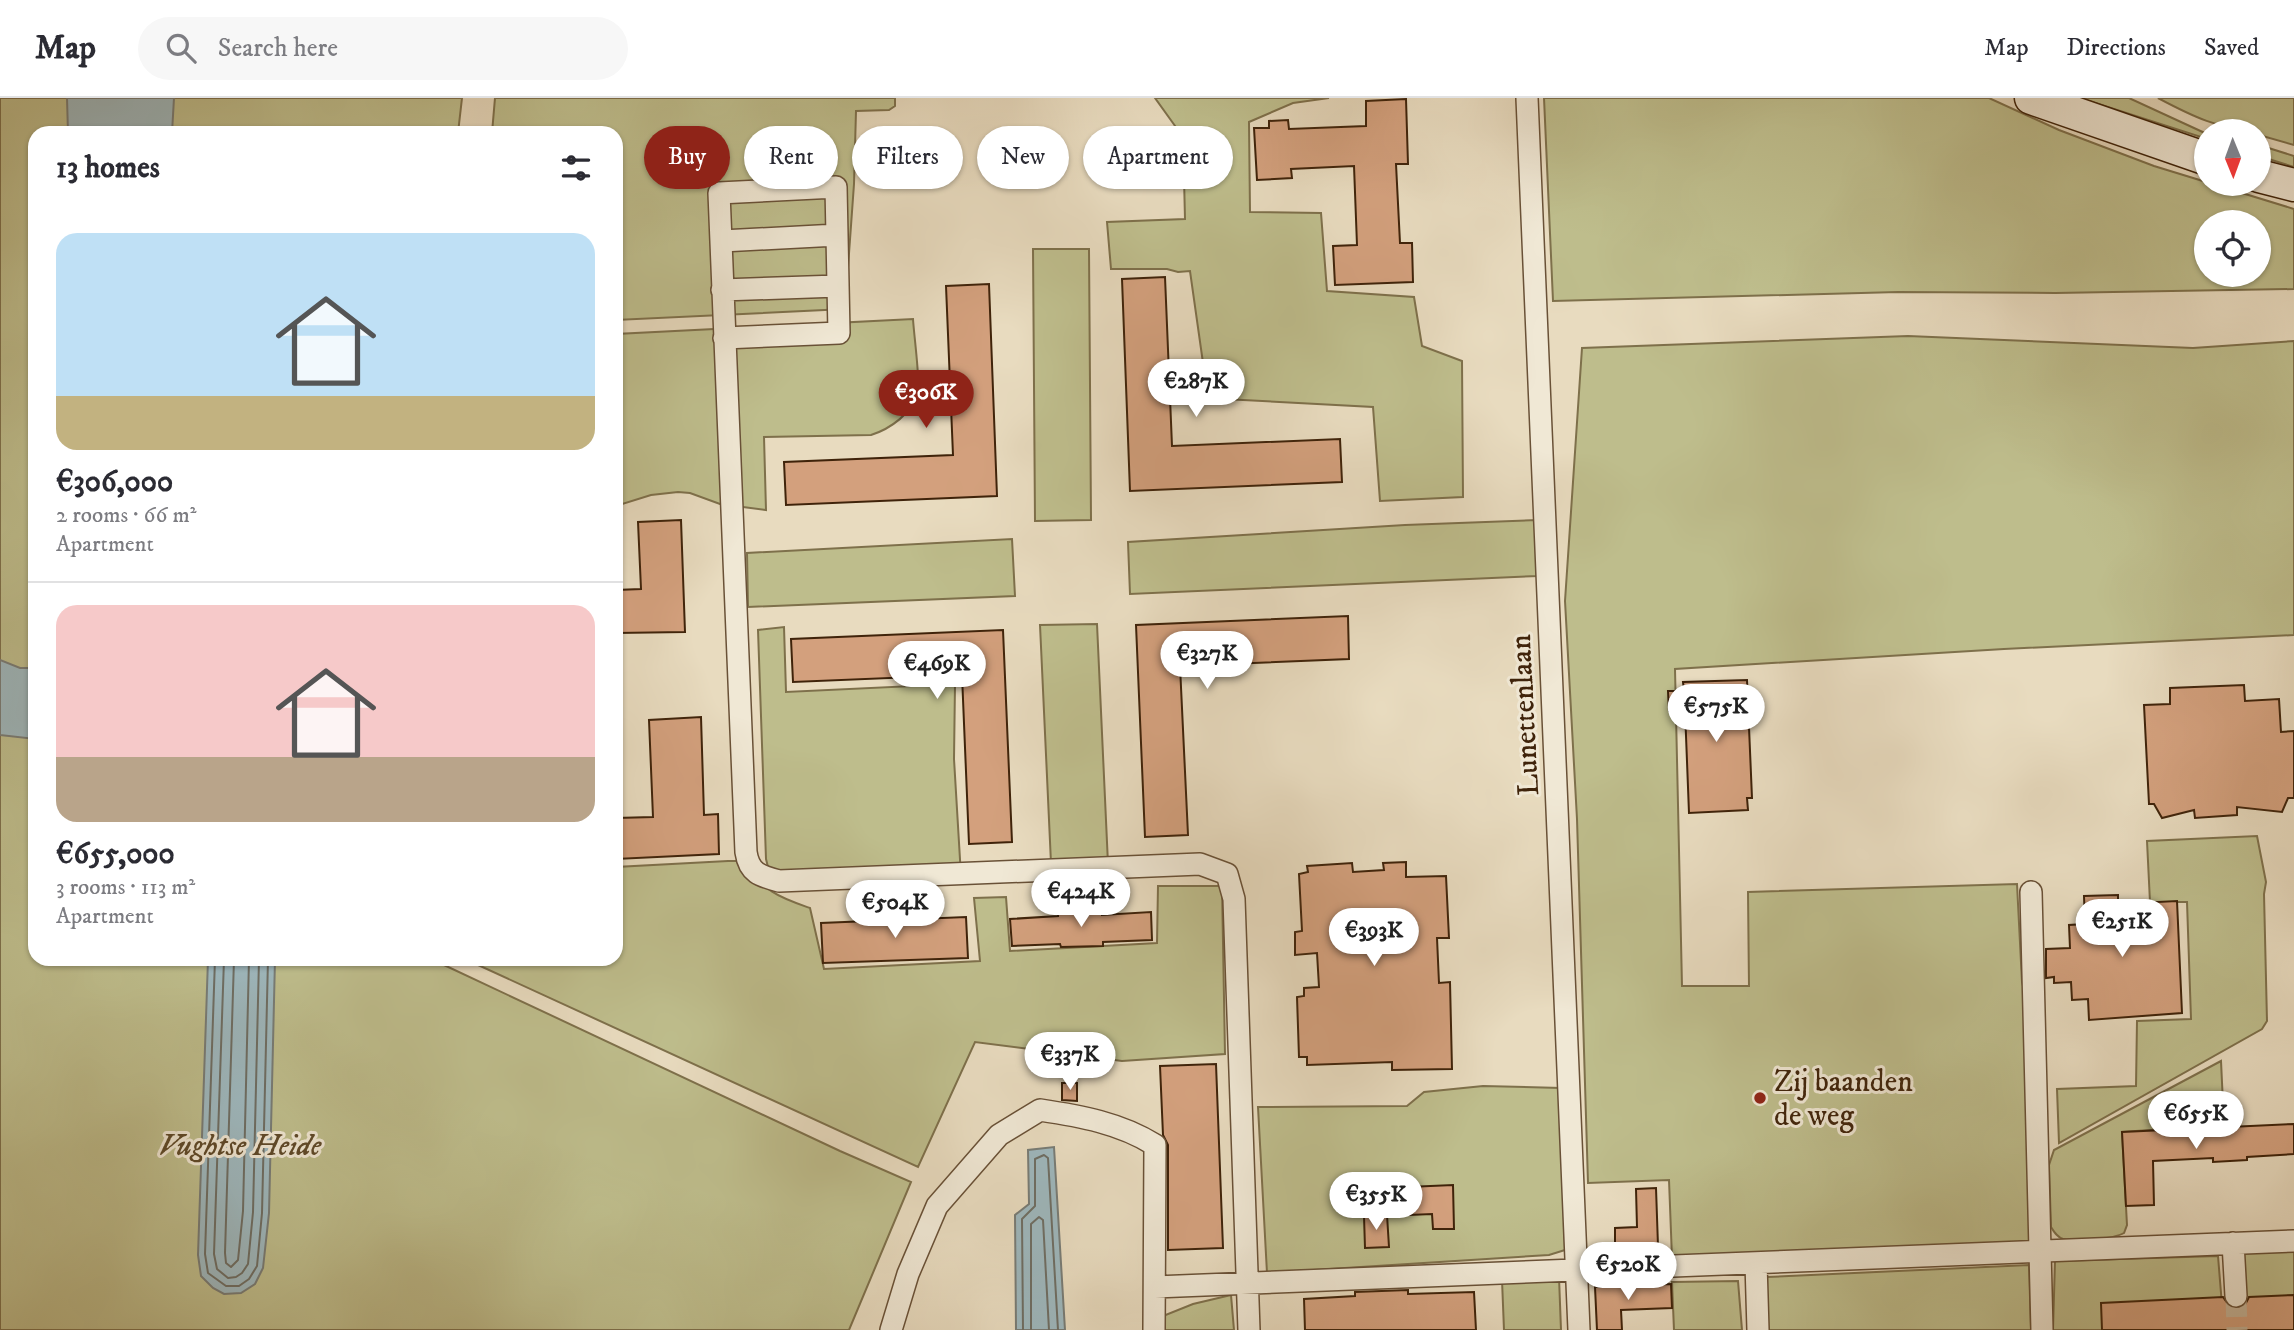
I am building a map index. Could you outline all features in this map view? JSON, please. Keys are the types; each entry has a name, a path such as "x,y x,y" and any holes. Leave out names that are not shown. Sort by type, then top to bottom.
{"main road":[{"path":"2031,98 2194,154"},
{"path":"2272,179 2294,185"}],"street":[{"name":"Lunettenlaan","path":"1527,98 1579,1330"},
{"path":"724,338 839,333 836,187 719,192 724,338 748,864 761,876 779,881 1200,864 1227,874 1234,899 1249,1330"},
{"path":"722,241 837,235"},
{"path":"722,290 838,286"},
{"path":"2031,892 2042,1330"},
{"path":"891,1330 908,1274 937,1206 999,1135 1040,1110 1093,1118 1143,1137 1155,1145 1154,1330"},
{"path":"1155,1287 2294,1241"},
{"path":"2233,1243 2236,1296"},
{"path":"1756,1263 1758,1330"}],"green space":[{"name":"Vughtse Heide","path":"0,98 462,98 459,126 28,126 28,966 446,966 911,1182 849,1330 0,1330"},
{"path":"495,98 895,98 895,106 889,110 856,111 856,126 852,126 854,189 845,309 623,320 623,126 493,126"},
{"path":"1155,98 1329,98 1293,103 1249,122 1250,212 1321,213 1327,291 1414,297 1422,346 1462,361 1463,497 1380,501 1373,407 1224,399 1205,377 1190,271 1111,269 1107,222 1185,219 1184,189 1233,189 1233,126 1175,126"},
{"path":"1544,98 1989,98 2059,130 2194,178 2194,196 2252,196 2294,209 2294,289 2055,293 1898,292 1553,301"},
{"path":"2080,98 2129,98 2194,128 2194,135"},
{"path":"2158,98 2294,98 2294,145 2272,139 2272,119 2202,119"},
{"path":"2272,149 2294,156 2294,167 2272,160"},
{"path":"1033,249 1089,249 1091,520 1035,521"},
{"path":"913,319 918,392 906,413 886,429 871,435 764,437 766,510 720,504 690,493 678,492 651,495 623,504 623,334"},
{"path":"1908,336 2193,348 2294,341 2294,635 1675,669 1682,986 1749,986 1748,892 2017,884 2022,982 2027,1001 2037,1241 1672,1258 1669,1180 1588,1183 1577,819 1565,601 1582,348"},
{"path":"1537,520 1538,576 1130,594 1128,542"},
{"path":"1012,539 1015,596 748,607 747,553"},
{"path":"1097,624 1108,864 1051,863 1040,625"},
{"path":"784,627 786,692 955,684 954,759 961,876 769,871 766,859 758,630"},
{"path":"2257,836 2266,882 2267,1021 2262,1029 2059,1143 2057,1089 2136,1086 2137,1021 2191,1019 2187,902 2150,902 2147,841"},
{"path":"750,861 759,880 766,887 782,897 810,908 824,969 980,961 974,898 1006,897 1010,951 1157,943 1158,886 1222,886 1225,1054 1122,1061 975,1042 918,1167 480,966 623,966 623,867"},
{"path":"2221,1061 2224,1125 2122,1132 2127,1225 2124,1233 2085,1240 2069,1240 2057,1236 2051,1227 2049,1165 2054,1150"},
{"path":"1483,1086 1561,1088 1565,1250 1549,1255 1267,1273 1258,1107 1407,1106 1424,1092"},
{"path":"2294,1248 2294,1330 2243,1330 2239,1250"},
{"path":"2218,1256 2224,1330 2053,1330 2055,1261"},
{"path":"2029,1265 2031,1330 1766,1330 1764,1285 1767,1277"},
{"path":"1559,1277 1561,1330 1504,1330 1502,1280"},
{"path":"1738,1281 1742,1330 1674,1330 1672,1282"},
{"path":"1231,1295 1234,1330 1158,1330 1163,1316 1193,1304"}],"water":[{"path":"67,98 174,98 172,126 68,126"},
{"path":"0,660 20,668 28,668 28,738 0,735"},
{"path":"208,966 275,966 269,1213 263,1268 255,1284 241,1293 224,1294 201,1276 198,1255"},
{"path":"1054,1147 1065,1330 1016,1330 1015,1215 1029,1204 1028,1150"}],"building":[{"path":"1406,99 1408,164 1396,164 1400,243 1412,243 1413,282 1335,285 1333,246 1357,245 1354,166 1291,169 1292,178 1257,180 1254,128 1269,128 1269,121 1288,120 1289,129 1366,126 1366,101"},
{"path":"1165,277 1172,446 1340,439 1342,482 1130,491 1122,279"},
{"path":"989,284 997,496 786,505 784,462 953,455 946,286"},
{"path":"681,520 685,632 623,633 623,590 641,589 638,522"},
{"path":"1348,616 1349,659 1180,666 1188,835 1145,837 1136,625"},
{"path":"1003,630 1012,842 969,844 962,675 793,682 791,639"},
{"path":"1747,680 1752,798 1747,798 1748,810 1689,813 1685,710 1669,711 1668,691 1684,691 1683,682"},
{"path":"2244,685 2245,701 2279,699 2281,732 2294,731 2294,798 2288,798 2282,812 2237,807 2237,815 2195,818 2194,810 2162,818 2154,804 2149,804 2144,705 2170,704 2170,688"},
{"path":"701,717 704,815 718,814 719,854 623,859 623,818 653,817 649,720"},
{"path":"1406,862 1406,877 1446,876 1449,938 1437,938 1439,983 1450,982 1452,1069 1392,1070 1392,1062 1307,1065 1307,1057 1299,1057 1297,997 1304,996 1304,988 1319,987 1317,953 1295,955 1295,932 1302,931 1299,874 1308,872 1307,866 1352,863 1353,872 1384,870 1383,863"},
{"path":"2118,895 2118,904 2177,901 2182,1013 2089,1020 2088,999 2072,1000 2071,982 2054,983 2054,977 2046,978 2046,949 2070,948 2069,925 2085,924 2084,896"},
{"path":"1102,910 1102,915 1151,912 1152,940 1103,942 1103,946 1012,946 1010,919 1058,916 1058,911"},
{"path":"966,917 968,958 823,963 821,923"},
{"path":"1216,1064 1223,1248 1168,1250 1168,1145 1163,1135 1160,1066"},
{"path":"1062,1083 1077,1083 1077,1101 1062,1100"},
{"path":"2294,1124 2294,1154 2213,1162 2213,1158 2153,1161 2154,1205 2126,1206 2122,1132"},
{"path":"1453,1185 1454,1229 1433,1229 1432,1214 1409,1215 1408,1187"},
{"path":"1656,1188 1658,1246 1615,1248 1615,1228 1637,1227 1636,1189"},
{"path":"1387,1215 1389,1247 1365,1248 1364,1216"},
{"path":"1671,1284 1672,1308 1621,1310 1622,1330 1597,1330 1595,1287"},
{"path":"1408,1290 1408,1294 1474,1292 1476,1330 1305,1330 1304,1299 1355,1296 1355,1292"},
{"path":"2294,1295 2294,1330 2102,1330 2101,1303 2223,1297 2230,1307 2236,1309 2244,1307 2249,1297"}],"tunnel":[{"path":"2236,1296 2237,1330"}],"place":[{"name":"Zij baanden de weg","path":"1760,1098"}]}
